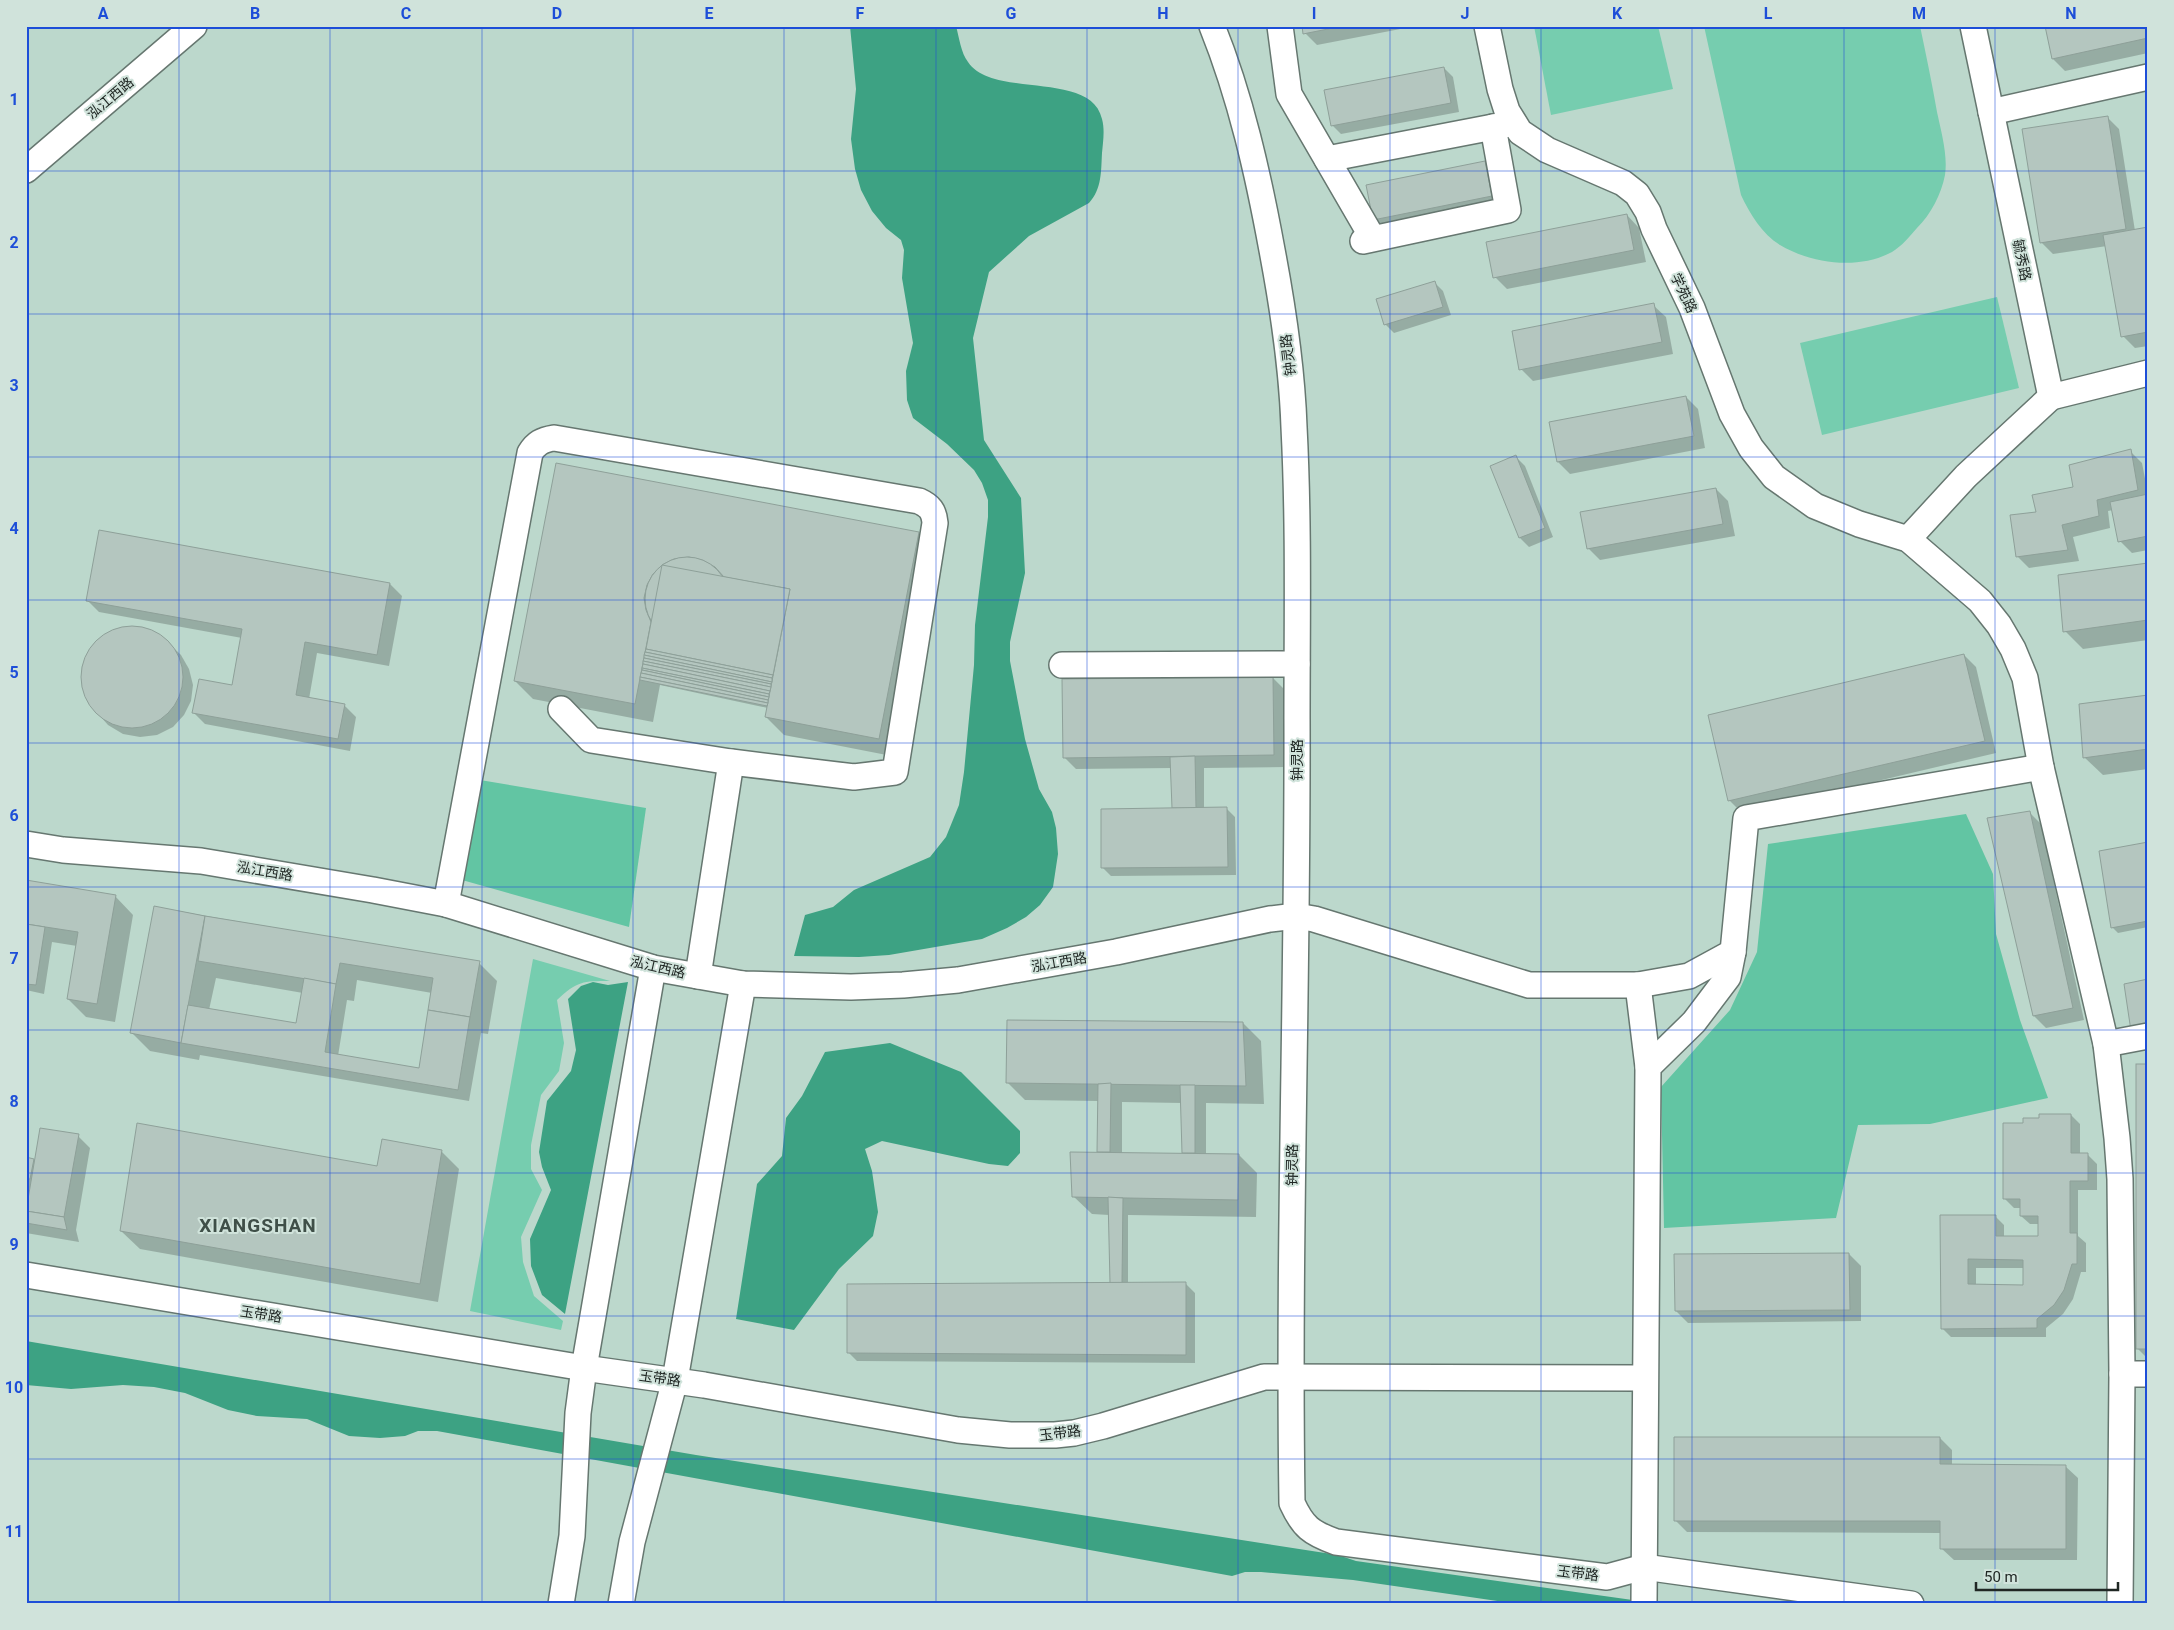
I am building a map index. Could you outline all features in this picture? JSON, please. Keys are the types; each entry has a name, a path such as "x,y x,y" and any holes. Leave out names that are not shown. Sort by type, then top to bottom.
{"lane":[{"name":"泓江西路","path":"26,170 194,26"},
{"name":"钟灵路","path":"1212,26 1240,107 1261,193 1288,354 1294,424 1297,664 1290,1376 1292,1503"},
{"path":"1280,26 1289,94 1327,159 1368,239 1508,210 1503,125 1327,159"},
{"name":"学苑路","path":"1487,26 1500,89 1503,125 1520,132 1532,143 1623,183 1637,194 1648,212 1654,229 1692,308 1732,414 1751,448 1774,477 1816,506 1859,524 1908,539"},
{"name":"毓秀路","path":"1973,26 2051,397"},
{"path":"1991,112 2148,77"},
{"path":"2120,1604 2122,1374 2120,1179 2106,1044 2041,767 2025,678 2013,649 1998,624 1980,601 1908,539 1966,476 2051,397 2148,373"},
{"path":"446,904 530,453 535,444 554,438 919,501 929,506 934,513 935,523 895,772 854,777 731,762 591,740 562,709"},
{"path":"1062,665 1297,664"},
{"path":"698,976 731,762"},
{"path":"1648,1067 1694,1022 1728,977 1733,952 1746,818 2041,767"},
{"name":"泓江西路","path":"26,844 63,850 201,861 277,872 446,904 653,968 743,984 851,987 958,980 1116,952 1270,919 1296,916 1314,919 1529,985 1638,985 1689,976 1733,952"},
{"path":"561,1604 572,1536 578,1413 584,1368 653,968"},
{"path":"620,1604 632,1542 675,1380 743,984"},
{"path":"1638,985 1648,1067 1644,1378 1644,1603"},
{"path":"2106,1044 2148,1036"},
{"name":"玉带路","path":"26,1275 584,1368 675,1380 958,1430 1033,1436 1084,1431 1264,1376 1644,1378"},
{"path":"2122,1374 2148,1374"},
{"name":"玉带路","path":"1292,1503 1299,1519 1315,1534 1336,1542 1607,1577 1644,1567 1911,1604"}],"shaded area":[{"path":"26,26 2148,26 2148,1604 26,1604"},
{"path":"850,26 956,26 962,50 968,62 980,73 998,80 1061,89 1080,95 1094,104 1102,119 1104,136 1099,186 1093,198 1089,203 1029,236 989,272 973,338 984,440 1021,498 1025,573 1010,642 1010,661 1025,739 1039,789 1052,812 1056,828 1058,854 1053,887 1040,905 1026,917 982,939 889,955 859,957 794,956 805,915 833,907 854,890 930,857 946,837 959,805 964,772 974,665 975,625 988,517 988,500 982,483 974,470 947,444 913,418 907,400 906,371 913,343 902,278 904,250 901,240 886,228 872,211 861,190 855,169 851,139 856,89"},
{"path":"1534,26 1658,26 1673,89 1551,115"},
{"path":"1704,26 1920,26 1944,143 1946,167 1941,190 1935,204 1927,217 1902,244 1892,252 1879,258 1850,263 1836,262 1806,257 1780,245 1762,229 1741,195"},
{"path":"1997,297 2019,388 1822,435 1800,343"},
{"path":"480,780 646,808 629,927 462,880"},
{"path":"1966,814 1993,874 1996,934 2020,1020 2048,1098 1930,1124 1858,1125 1836,1218 1664,1228 1661,1087 1730,1010 1757,952 1768,844"},
{"path":"533,959 610,981 581,983 557,1000 564,1043 559,1071 541,1095 531,1145 531,1169 542,1190 521,1237 523,1262 534,1296 563,1321 561,1330 470,1311"},
{"path":"593,982 608,985 628,982 565,1314 542,1295 531,1266 530,1239 551,1190 542,1167 539,1152 547,1101 571,1071 576,1050 568,999 581,986"},
{"path":"890,1043 961,1072 1020,1131 1020,1153 1008,1166 989,1164 882,1141 865,1149 872,1171 878,1212 873,1236 839,1269 794,1330 736,1319 757,1184 782,1156 786,1118 802,1096 825,1052"},
{"path":"26,1341 696,1455 1338,1555 1356,1561 1661,1604 1518,1604 1353,1580 1261,1572 1245,1572 1232,1576 437,1431 418,1431 405,1436 380,1438 349,1436 307,1419 257,1416 228,1410 185,1393 154,1387 123,1385 71,1389 26,1385"}],"building":[{"path":"1302,26 1343,26 1303,34"},
{"path":"2045,26 2148,26 2148,38 2052,59"},
{"path":"1444,67 1451,103 1331,126 1324,90"},
{"path":"2108,116 2126,229 2040,243 2022,129"},
{"path":"1485,161 1492,196 1373,220 1366,185"},
{"path":"1627,214 1634,250 1493,278 1486,242"},
{"path":"2148,227 2148,332 2121,337 2103,235"},
{"path":"1435,281 1443,307 1384,325 1376,299"},
{"path":"1654,303 1662,342 1519,370 1512,331"},
{"path":"1686,396 1694,436 1557,462 1549,422"},
{"path":"2131,449 2138,490 2097,500 2099,516 2062,525 2068,550 2016,557 2010,515 2036,512 2032,495 2073,487 2069,465"},
{"path":"1516,455 1545,528 1519,538 1490,466"},
{"path":"556,463 919,532 879,739 765,717 790,589 724,577 715,567 702,560 689,557 674,559 662,565 653,574 647,585 644,598 651,622 635,704 514,681"},
{"path":"1716,488 1723,524 1587,549 1580,512"},
{"path":"2148,494 2148,536 2118,542 2110,502"},
{"path":"99,530 390,583 377,655 305,642 296,695 345,704 338,739 192,713 199,679 232,685 242,629 86,601"},
{"path":"679,557 695,557 711,564 722,575 729,591 726,615 717,629 711,634 695,641 679,641 663,634 652,623 645,607 645,591 652,575 663,564"},
{"path":"2148,563 2148,620 2063,632 2058,575"},
{"path":"662,565 790,589 773,675 646,649"},
{"path":"132,626 152,629 161,634 175,648 180,657 183,677 180,697 175,706 161,720 152,725 132,728 112,725 103,720 89,706 84,697 81,677 84,657 89,648 103,634 112,629"},
{"path":"646,649 773,675 772,678 645,652"},
{"path":"645,652 772,678 772,682 644,655"},
{"path":"1964,654 1985,741 1728,801 1708,715"},
{"path":"644,655 772,682 771,684 644,658"},
{"path":"644,658 771,684 771,687 643,661"},
{"path":"643,661 771,687 770,691 643,664"},
{"path":"643,664 770,691 769,694 642,668"},
{"path":"642,668 769,694 769,697 642,670"},
{"path":"642,670 769,697 768,700 641,673"},
{"path":"641,673 768,700 768,703 640,677"},
{"path":"640,677 768,703 767,706 640,680"},
{"path":"1273,677 1274,755 1063,758 1062,679"},
{"path":"2148,695 2148,749 2083,758 2079,704"},
{"path":"1195,756 1196,808 1172,808 1170,757"},
{"path":"1227,807 1228,867 1101,868 1101,809"},
{"path":"2030,811 2073,1008 2033,1016 1987,818"},
{"path":"2148,842 2148,921 2111,928 2099,851"},
{"path":"26,880 116,895 97,1004 67,999 78,932 26,924"},
{"path":"154,906 205,916 181,1043 130,1033"},
{"path":"205,916 480,961 470,1017 428,1010 433,978 340,963 336,984 198,961"},
{"path":"26,924 45,927 36,985 26,984"},
{"path":"304,978 336,984 325,1052 419,1068 428,1010 470,1017 458,1090 181,1043 188,1005 296,1023"},
{"path":"2148,979 2148,1027 2131,1031 2124,984"},
{"path":"1007,1020 1243,1022 1246,1086 1006,1083"},
{"path":"2136,1064 2148,1064 2148,1349 2136,1349"},
{"path":"1111,1083 1110,1152 1097,1152 1098,1084"},
{"path":"1180,1085 1195,1085 1195,1153 1182,1153"},
{"path":"2039,1114 2071,1114 2071,1153 2088,1153 2088,1181 2070,1181 2070,1233 2077,1233 2077,1264 2072,1264 2064,1290 2054,1305 2037,1319 2037,1328 1941,1329 1940,1215 1996,1215 1996,1236 2038,1236 2038,1216 2020,1216 2020,1199 2003,1199 2003,1123 2023,1123 2023,1118 2039,1118","holes":["1968,1259 2023,1260 2023,1285 1968,1284"]},
{"path":"137,1123 377,1166 382,1139 442,1150 420,1284 120,1231"},
{"path":"40,1128 79,1134 64,1217 26,1211"},
{"path":"1070,1152 1239,1154 1238,1200 1072,1197"},
{"path":"26,1157 34,1159 30,1179 26,1179"},
{"path":"1108,1197 1123,1198 1122,1283 1110,1283"},
{"path":"26,1211 64,1217 67,1230 26,1223"},
{"path":"1849,1253 1850,1310 1675,1311 1674,1254"},
{"path":"1186,1282 1186,1355 847,1353 847,1284"},
{"path":"1674,1437 1940,1437 1940,1464 2066,1465 2066,1549 1940,1549 1940,1521 1674,1521"}],"district":[{"name":"XIANGSHAN","path":"258,1225"}]}
